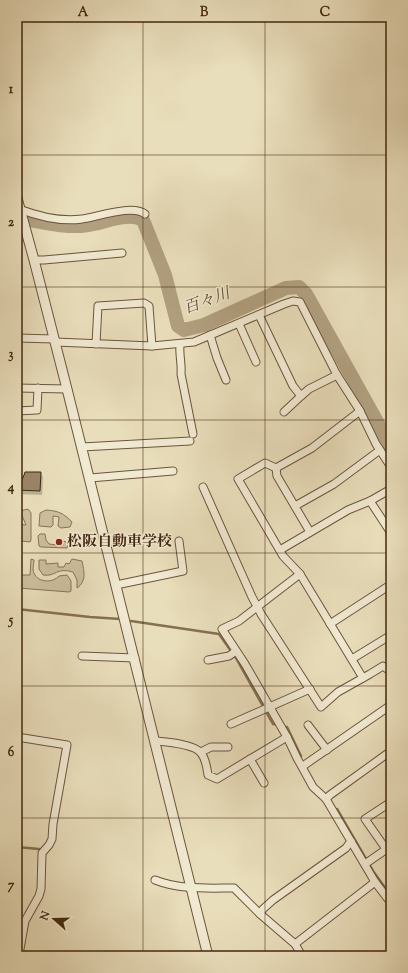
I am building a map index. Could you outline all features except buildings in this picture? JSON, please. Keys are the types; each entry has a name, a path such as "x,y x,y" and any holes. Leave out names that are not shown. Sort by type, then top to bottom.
{"street":[{"path":"17,198 22,226 34,260 90,478 180,848 208,956"},
{"path":"19,209 41,216 66,220 99,217 131,210 141,211 145,214"},
{"path":"34,260 122,253"},
{"path":"17,338 96,344 152,346 180,345 194,342 293,301 300,302 337,375 360,411 380,450 391,467"},
{"path":"96,344 98,306 144,302 149,306 152,346"},
{"path":"259,315 293,386 301,396"},
{"path":"239,324 256,362"},
{"path":"210,335 226,380"},
{"path":"82,447 192,438 181,374 182,365 179,353 180,345"},
{"path":"284,412 309,389 337,375"},
{"path":"17,388 67,389"},
{"path":"17,410 37,410 38,388"},
{"path":"276,468 312,448 360,411"},
{"path":"295,506 334,484 380,450"},
{"path":"276,468 265,463 238,479 283,556 300,574 363,678"},
{"path":"276,468 277,476 310,532"},
{"path":"90,478 173,471"},
{"path":"203,487 257,607 321,707 338,692 383,666 391,672"},
{"path":"280,550 348,510 370,501 391,489"},
{"path":"370,501 391,533"},
{"path":"116,585 183,571 179,541"},
{"path":"300,574 238,621 222,629 233,653 245,664 267,709 280,725 313,787 326,799 351,841 368,862 375,882 391,901"},
{"path":"330,624 387,587"},
{"path":"352,659 391,635"},
{"path":"208,660 233,653"},
{"path":"82,656 135,658"},
{"path":"231,724 310,690"},
{"path":"302,766 391,705"},
{"path":"308,725 327,750"},
{"path":"17,737 67,746 53,824 52,839 44,850 41,889 25,921 20,956"},
{"path":"155,741 191,747 201,752 208,775 217,779 287,737"},
{"path":"201,752 211,747 228,747"},
{"path":"326,799 330,794 391,751"},
{"path":"250,759 264,783"},
{"path":"368,862 389,848 365,819 391,802"},
{"path":"260,914 263,909 273,900 346,848 351,841"},
{"path":"155,880 167,885 182,887 234,888 260,914 295,944 302,956"},
{"path":"295,944 375,882"}],"shaded area":[{"path":"28,509 31,513 30,542 21,541 21,528 17,528 17,524 26,525 20,511"},
{"path":"46,510 58,512 63,515 72,522 70,527 61,528 58,526 59,517 53,516 53,525 51,527 39,526 40,513"},
{"path":"40,534 45,534 46,540 49,544 57,545 63,541 66,542 68,546 67,548 41,547 39,546 38,536"},
{"path":"31,559 34,560 33,571 39,579 50,581 59,576 67,575 71,581 71,591 18,588 17,575 30,575"},
{"path":"72,559 82,561 84,579 77,588 77,580 73,572 59,571 51,575 43,575 39,569 39,560 46,560 46,564 58,563 58,567 64,567 66,563 69,564"}],"waterway":[{"name":"百々川","path":"17,218 70,226 94,224 123,217 143,220 165,275 178,326 184,330 204,325 286,288 299,287 306,294 391,447"},
{"path":"17,609 120,619"},
{"path":"131,621 219,634 236,658 273,724 279,725"},
{"path":"284,727 287,727 301,756"},
{"path":"337,809 373,871 391,896"},
{"path":"17,847 39,849 43,851"}],"place":[{"name":"松阪自動車学校","path":"59,542"}]}
